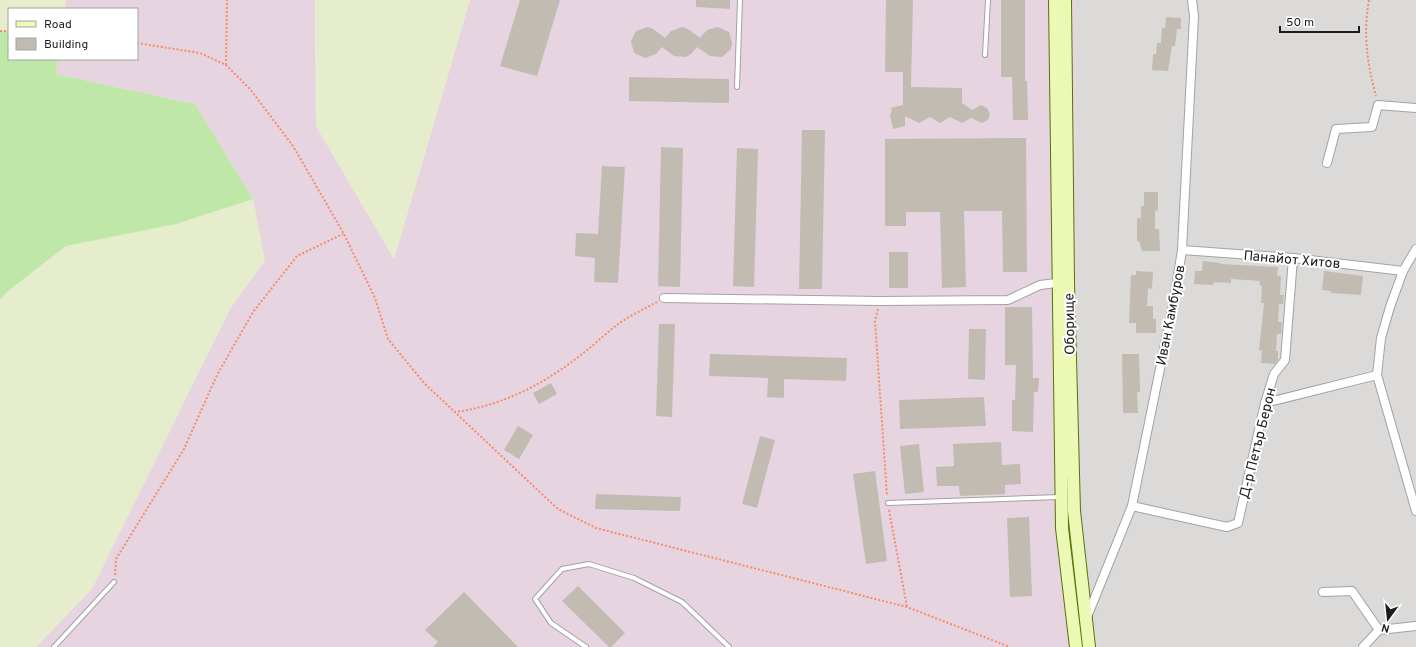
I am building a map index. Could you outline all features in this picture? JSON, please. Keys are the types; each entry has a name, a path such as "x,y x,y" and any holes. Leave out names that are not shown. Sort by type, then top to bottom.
{"main road":[{"name":"Оборище","path":"1055,0 1064,282 1074,511 1089,647"},
{"name":"Оборище","path":"1065,0 1062,528 1076,647"}],"street":[{"name":"Иван Камбуров","path":"1086,619 1132,506 1174,300 1182,250 1194,16 1192,0"},
{"path":"1327,163 1336,129 1372,127 1378,105 1416,108"},
{"path":"1416,249 1403,271 1381,338 1377,375 1416,511"},
{"name":"Панайот Хитов","path":"1182,250 1293,258 1403,271"},
{"name":"Д-р Петър Берон","path":"1132,506 1227,527 1238,523 1274,374 1285,360 1293,258"},
{"path":"664,298 879,301 1008,300 1040,285 1064,282"},
{"path":"1266,403 1377,375"},
{"path":"1323,592 1352,591 1378,630"},
{"path":"1363,647 1378,630 1416,626"}],"lane":[{"path":"737,88 740,0"},
{"path":"985,55 988,0"},
{"path":"888,503 1062,496"},
{"path":"586,647 551,622 535,599 562,569 589,564 634,578 682,602 729,647"},
{"path":"54,647 114,582"}],"path":[{"path":"226,65 227,0"},
{"path":"1369,0 1365,41 1368,65 1378,105"},
{"path":"138,44 200,53 226,65 250,89 293,146 344,234 375,298 388,339 424,383 558,509 596,528 907,607 1010,647"},
{"path":"114,582 116,559 184,450 217,375 254,312 297,256 344,234"},
{"path":"454,412 472,410 509,399 541,381 581,355 618,324 664,298"},
{"path":"879,301 875,321 888,503 907,607"}],"shaded area":[{"path":"64,0 315,0 316,126 394,259 470,0 1075,0 1077,439 1081,534 1097,647 36,647 92,588 230,309 265,260 195,104 56,74 57,60 138,60 138,8 63,8"},
{"path":"1075,0 1416,0 1416,647 1097,647 1081,534 1077,439"}],"green space":[{"path":"0,0 66,0 65,8 8,8 8,60 58,60 56,74 195,104 253,199 265,260 230,309 92,589 36,647 0,647"},
{"path":"315,0 470,0 394,259 316,126"},
{"path":"0,31 8,31 8,60 58,60 56,74 195,104 253,199 176,224 66,246 8,291 0,300"}],"building":[{"path":"520,0 560,0 537,76 500,66"},
{"path":"696,0 730,0 730,9 696,7"},
{"path":"886,0 913,0 911,87 962,88 962,103 972,110 981,105 987,108 990,114 988,120 982,123 971,118 962,123 950,117 940,123 930,117 919,123 905,116 905,126 893,129 890,115 892,109 890,108 903,105 903,72 885,72"},
{"path":"1001,0 1025,0 1025,81 1027,81 1028,120 1013,120 1012,77 1001,77"},
{"path":"1166,17 1181,18 1181,29 1177,29 1175,46 1172,46 1168,71 1152,70 1153,54 1156,54 1157,43 1161,43 1162,28 1165,28"},
{"path":"648,27 665,38 671,31 682,27 688,29 700,38 707,30 718,27 729,32 732,43 731,49 722,57 710,56 697,47 686,57 674,56 662,47 656,54 645,58 634,53 631,41 636,31"},
{"path":"629,77 729,79 729,103 629,101"},
{"path":"802,130 825,130 822,289 799,289"},
{"path":"1026,138 1027,272 1003,272 1002,211 964,211 966,287 942,288 940,212 906,212 906,226 885,226 885,139"},
{"path":"661,147 683,148 680,287 658,286"},
{"path":"737,148 758,149 754,287 733,286"},
{"path":"602,166 625,167 618,283 594,282 595,258 575,256 576,233 598,234"},
{"path":"1144,192 1158,192 1158,210 1155,211 1155,229 1159,229 1160,251 1142,251 1139,241 1137,241 1137,218 1141,218 1141,206 1144,206"},
{"path":"889,252 908,252 908,288 889,288"},
{"path":"1203,261 1220,264 1278,267 1277,276 1281,276 1280,295 1284,295 1283,304 1279,304 1278,322 1282,322 1281,334 1277,334 1276,351 1278,351 1278,360 1275,364 1261,363 1262,351 1259,350 1264,303 1261,303 1262,286 1259,285 1260,281 1231,279 1231,283 1214,282 1213,285 1194,284 1195,271 1202,271"},
{"path":"1136,271 1153,272 1152,289 1148,288 1147,306 1153,306 1153,319 1156,319 1156,333 1136,333 1136,323 1129,323 1131,275 1136,275"},
{"path":"1324,271 1363,276 1361,295 1331,293 1331,291 1322,290"},
{"path":"1005,307 1032,307 1033,378 1039,378 1038,392 1034,392 1033,432 1012,431 1012,400 1015,400 1016,365 1005,365"},
{"path":"659,324 675,324 672,417 656,416"},
{"path":"969,329 986,329 985,380 968,379"},
{"path":"710,354 847,358 846,381 784,379 784,398 767,397 768,378 709,376"},
{"path":"1122,354 1139,354 1140,392 1137,392 1138,413 1123,413"},
{"path":"551,383 557,394 539,404 533,393"},
{"path":"984,397 986,426 900,429 899,400"},
{"path":"518,426 533,435 519,459 504,450"},
{"path":"760,436 775,440 757,508 742,504"},
{"path":"1001,442 1002,465 1020,464 1021,484 1005,485 1005,494 960,496 959,486 937,486 936,467 954,466 953,444"},
{"path":"919,444 924,492 905,494 900,446"},
{"path":"875,471 887,561 866,564 853,474"},
{"path":"596,494 681,497 680,511 595,509"},
{"path":"1029,517 1032,596 1010,597 1007,518"},
{"path":"578,586 625,633 611,647 609,647 562,601"},
{"path":"464,592 518,647 433,647 438,642 425,630"}]}
